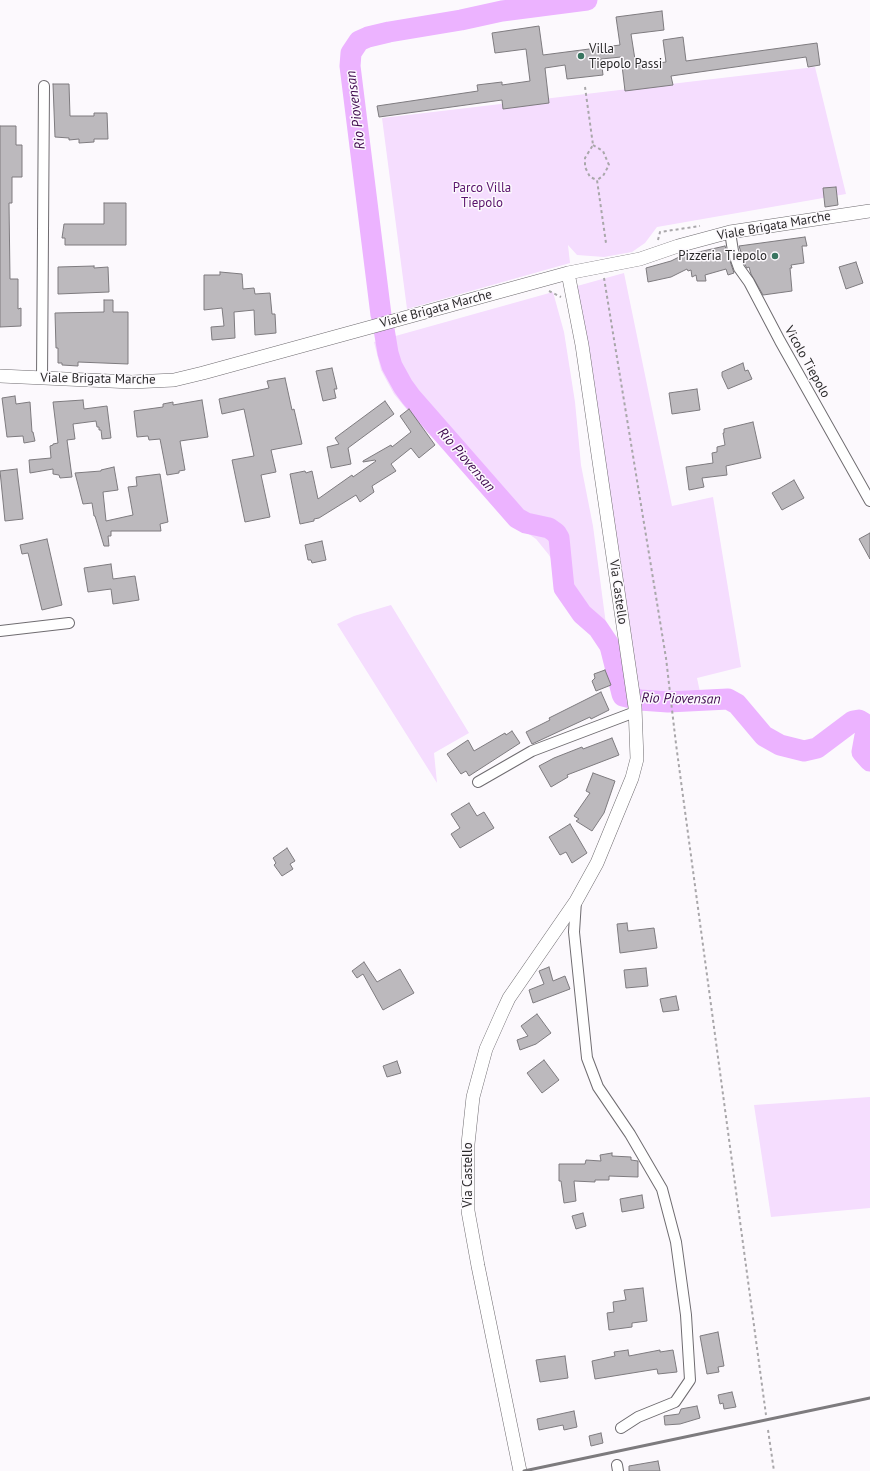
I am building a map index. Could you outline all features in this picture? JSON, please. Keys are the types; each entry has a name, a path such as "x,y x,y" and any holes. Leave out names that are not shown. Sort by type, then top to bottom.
{"street":[{"path":"42,378 44,86"},
{"name":"Viale Brigata Marche","path":"0,376 132,382 174,380 568,273 640,259 678,246 730,232 870,211"},
{"name":"Vicolo Tiepolo","path":"730,232 733,252 739,268 749,282 780,341 870,501"},
{"name":"Via Castello","path":"520,1471 468,1211 468,1144 474,1097 486,1049 502,1013 510,998 576,901 597,863 632,778 637,760 635,709 582,346 568,273"},
{"path":"0,631 68,623"},
{"path":"478,782 532,751 635,709"},
{"name":"Via Castello","path":"576,901 574,932 587,1058 598,1087 630,1134 662,1189 676,1242 686,1315 690,1380 675,1402 638,1416 621,1428"}],"path":[{"path":"585,86 593,145 585,158 585,167 590,177 597,180"},
{"path":"593,145 602,151 609,165 603,176 597,180"},
{"path":"597,180 606,243"},
{"path":"604,278 666,658 676,744 766,1415"},
{"path":"768,1430 774,1471"}],"green space":[{"name":"Parco Villa Tiepolo","path":"815,67 846,194 657,227 645,243 632,252 604,257 577,255 568,245 570,263 407,309 382,118"},
{"path":"624,273 672,506 713,497 741,667 697,678 703,706 634,711 570,288"},
{"path":"553,292 564,332 575,402 581,465 593,526 616,700 600,649 549,555 536,539 523,530 418,423 394,394 381,370 374,342"},
{"path":"391,605 469,733 434,753 437,783 337,624 354,616"},
{"path":"870,1097 870,1208 771,1217 754,1105"}],"building":[{"path":"662,11 664,30 631,34 636,66 666,62 663,40 683,37 686,61 817,43 820,65 808,67 806,57 671,76 673,85 625,91 621,57 601,59 603,75 567,79 565,65 545,68 549,103 503,109 502,100 379,117 377,106 478,91 477,85 502,82 502,85 530,81 526,49 495,53 492,33 539,26 543,55 620,45 616,17"},
{"path":"53,84 69,84 70,116 94,116 94,113 107,113 108,139 94,139 94,142 79,143 79,139 69,140 69,138 55,137"},
{"path":"0,126 16,126 16,145 22,145 22,177 12,177 12,203 9,203 10,279 18,279 18,309 21,308 21,326 0,327"},
{"path":"836,187 838,205 825,207 823,188"},
{"path":"104,203 126,203 126,245 65,245 65,238 62,238 64,224 104,224"},
{"path":"805,237 807,246 802,246 804,263 791,265 792,268 790,268 792,291 763,295 751,274 749,267 747,268 745,265 739,246"},
{"path":"725,246 734,273 728,275 726,269 705,275 706,281 697,281 696,275 692,277 691,270 688,271 687,269 671,277 648,282 646,268 671,261 681,256"},
{"path":"856,262 863,283 846,289 839,267"},
{"path":"94,266 94,268 108,267 109,292 58,294 58,267"},
{"path":"220,272 242,274 243,289 254,288 255,294 270,293 272,314 275,314 276,333 255,335 254,310 234,312 235,338 212,340 211,327 224,326 222,308 204,310 204,275 220,275"},
{"path":"104,300 113,300 113,312 128,312 128,364 78,362 78,366 62,365 62,363 58,363 55,313 104,312"},
{"path":"743,363 745,371 748,370 752,379 728,389 722,376 722,372"},
{"path":"332,368 337,389 334,389 336,398 323,401 316,371"},
{"path":"285,378 292,410 294,409 302,444 271,450 276,472 261,475 270,517 245,522 232,460 254,456 244,409 222,414 219,399 269,388 267,381"},
{"path":"697,389 700,410 672,414 669,393"},
{"path":"15,396 16,404 30,402 32,432 35,441 24,443 23,436 7,437 2,398"},
{"path":"83,400 84,409 107,406 111,438 102,439 101,430 97,427 96,421 73,424 75,439 67,440 72,477 60,478 59,475 53,474 53,469 30,473 29,460 51,458 50,446 58,443 53,402"},
{"path":"202,400 208,437 180,441 185,470 179,471 179,473 167,475 160,439 149,440 148,436 137,437 134,411 163,407 163,404 173,402 173,405"},
{"path":"385,401 394,414 348,448 351,464 331,468 327,447 339,444 335,438"},
{"path":"409,409 435,445 419,458 411,448 391,464 396,471 372,486 374,492 360,502 356,495 319,518 314,519 314,521 300,524 290,474 312,471 318,499 352,475 353,477 376,461 363,461 391,445 392,447 411,432 400,416"},
{"path":"753,422 761,458 726,466 727,475 702,478 704,487 689,490 686,467 713,463 712,453 717,452 717,447 725,445 723,433 724,429"},
{"path":"114,467 118,490 103,492 106,521 133,515 128,487 137,486 136,477 160,474 168,522 160,524 161,531 111,531 111,536 108,536 109,546 104,546 94,516 92,503 83,504 75,473 101,471"},
{"path":"17,469 23,519 5,521 0,471"},
{"path":"794,480 804,498 782,510 772,493"},
{"path":"870,533 870,559 859,539"},
{"path":"47,539 62,605 42,610 28,553 22,554 20,545"},
{"path":"322,541 326,560 312,563 311,560 308,560 305,545"},
{"path":"111,564 113,579 135,576 139,600 113,604 111,589 88,592 84,568"},
{"path":"605,670 611,685 596,691 592,681 595,678 594,674"},
{"path":"601,692 609,710 591,719 590,717 532,744 526,732 550,720 549,718"},
{"path":"512,731 520,743 469,776 466,771 461,774 447,754 468,740 474,751 505,733 506,735"},
{"path":"612,738 619,755 567,775 568,777 551,787 539,766 554,758 582,747 583,749"},
{"path":"593,773 615,781 604,813 592,831 576,821 579,819 574,816 590,793 586,791"},
{"path":"469,803 477,816 484,812 494,828 460,848 451,834 460,828 451,814"},
{"path":"570,824 587,853 572,863 566,852 560,855 549,837"},
{"path":"287,848 295,861 290,864 293,869 282,876 274,865 276,863 273,858"},
{"path":"627,923 628,931 654,928 657,948 620,953 617,924"},
{"path":"364,962 377,982 400,969 414,993 383,1010 363,974 357,978 352,971"},
{"path":"549,967 553,981 565,976 570,989 533,1003 529,990 544,984 539,971"},
{"path":"646,968 648,986 626,988 624,970"},
{"path":"676,996 679,1010 663,1012 660,999"},
{"path":"537,1014 551,1033 536,1044 520,1050 517,1040 528,1036 521,1026"},
{"path":"544,1060 559,1080 542,1093 527,1073"},
{"path":"397,1061 401,1073 387,1077 383,1066"},
{"path":"612,1153 612,1156 631,1157 631,1160 638,1161 638,1177 609,1176 609,1180 595,1180 595,1182 574,1181 576,1201 564,1203 561,1181 559,1181 559,1164 585,1164 586,1160 601,1161 600,1155"},
{"path":"642,1195 644,1208 622,1212 620,1199"},
{"path":"583,1213 586,1226 576,1229 572,1216"},
{"path":"643,1288 647,1321 632,1323 632,1327 609,1330 607,1313 614,1312 613,1302 626,1300 624,1290"},
{"path":"718,1332 724,1366 718,1367 719,1372 707,1374 700,1336"},
{"path":"628,1350 629,1356 660,1350 660,1352 673,1350 677,1372 658,1374 657,1369 595,1379 592,1361 615,1356 614,1352"},
{"path":"565,1356 568,1378 540,1382 536,1360"},
{"path":"732,1392 736,1407 724,1409 723,1403 720,1404 718,1395"},
{"path":"697,1406 700,1418 680,1424 665,1425 664,1416 679,1414 681,1409"},
{"path":"574,1411 577,1427 564,1430 563,1425 539,1430 537,1419"},
{"path":"601,1433 603,1443 591,1446 589,1436"},
{"path":"658,1461 660,1471 629,1471 629,1466"}],"waterway":[{"name":"Rio Piovensan","path":"381,315 350,66 351,53 359,41 368,37 389,32 461,20 502,11 587,0"},
{"name":"Rio Piovensan","path":"384,329 392,366 411,397 517,518 526,523 549,528 556,533 559,538 564,588 582,614 598,628 610,646 623,696 640,700 668,702 728,699 737,704 764,736 780,745 804,751 817,748 853,721 859,720 864,723 866,730 862,752 870,761"}],"railway":[{"path":"524,1471 870,1398"}],"place":[{"name":"Villa Tiepolo Passi","path":"581,56"},
{"name":"Pizzeria Tiepolo","path":"775,256"}]}
